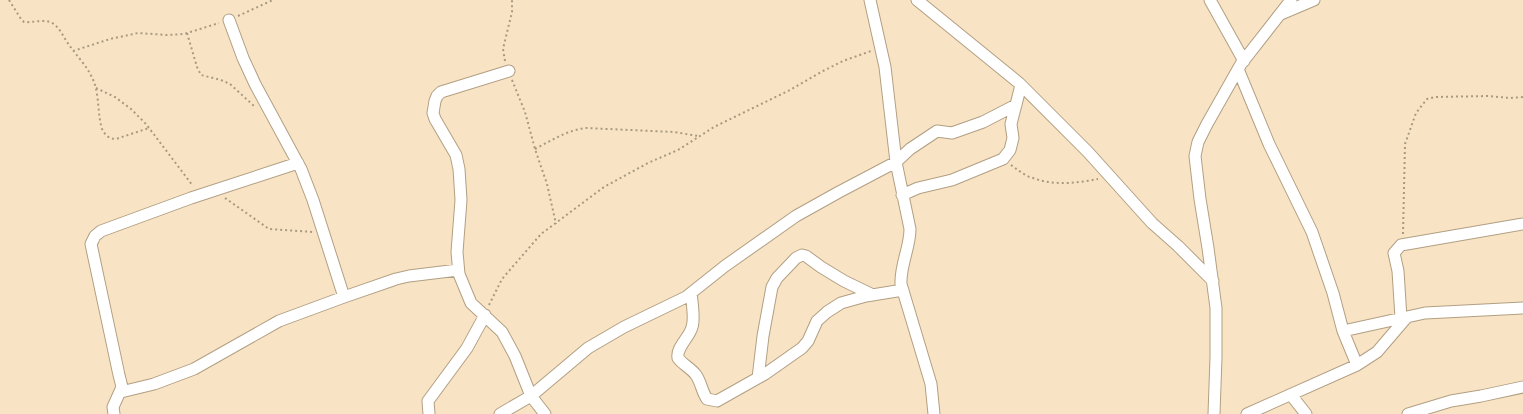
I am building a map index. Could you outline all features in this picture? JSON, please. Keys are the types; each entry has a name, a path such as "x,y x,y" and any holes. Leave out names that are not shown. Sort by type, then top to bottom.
{"street":[{"path":"870,0 882,47 896,162 910,229 910,241 901,276 903,290 931,384 934,414"},
{"path":"917,0 1022,85 1111,177 1152,223 1178,246 1213,281"},
{"path":"1210,0 1241,65 1269,144 1312,232 1357,365"},
{"path":"1212,413 1216,308 1195,156 1198,142 1204,130 1241,65 1291,0"},
{"path":"1280,14 1314,0"},
{"path":"229,20 243,58 255,84 298,164 313,200 344,297"},
{"path":"509,71 441,92 435,101 433,113 434,119 456,155 459,170 461,200 457,252 458,270 471,302 502,332 515,356 531,396 545,414"},
{"path":"902,195 918,188 952,180 1003,159 1010,150 1013,138 1011,124 1022,85"},
{"path":"500,414 531,396 588,348 624,327 691,293 725,266 807,209 896,162 910,149 937,131 952,133 983,122 1016,105"},
{"path":"114,414 113,407 122,387 118,375 91,244 92,239 100,231 199,196 298,164"},
{"path":"1247,414 1357,365 1377,352 1404,317 1394,253 1398,247 1401,245 1523,224"},
{"path":"758,378 763,336 772,287 776,278 796,258 802,255 806,256 821,268 838,278 873,295"},
{"path":"121,392 154,384 194,369 279,321 344,297 403,278 458,270"},
{"path":"691,293 693,326 678,354 680,361 692,370 698,377 707,399 714,401 720,400 758,378 802,348 808,341 817,321 826,312 841,303 873,295 903,290"},
{"path":"1344,330 1425,313 1523,308"},
{"path":"429,414 428,401 467,348 485,315"},
{"path":"1408,414 1451,401 1523,387"},
{"path":"1291,395 1306,414"}],"path":[{"path":"9,0 24,22 48,22 55,25 88,71 96,88 102,128 107,136 111,139 116,139 149,128"},
{"path":"73,51 110,39 138,33 167,35 187,33 229,20 273,0"},
{"path":"512,0 512,12 504,49 504,57 526,112 535,149 547,184 556,224"},
{"path":"187,33 197,67 201,75 230,84 258,111"},
{"path":"485,315 502,278 541,234 604,187 642,166 678,150 714,127 788,91 823,71 843,61 882,47"},
{"path":"96,88 115,97 131,109 149,128 199,196"},
{"path":"1401,245 1403,230 1405,144 1416,113 1424,102 1427,99 1435,97 1523,97"},
{"path":"535,149 576,129 586,128 674,132 699,136"},
{"path":"1003,159 1032,178 1049,182 1064,184 1111,177"},
{"path":"215,191 270,229 324,232"}]}
